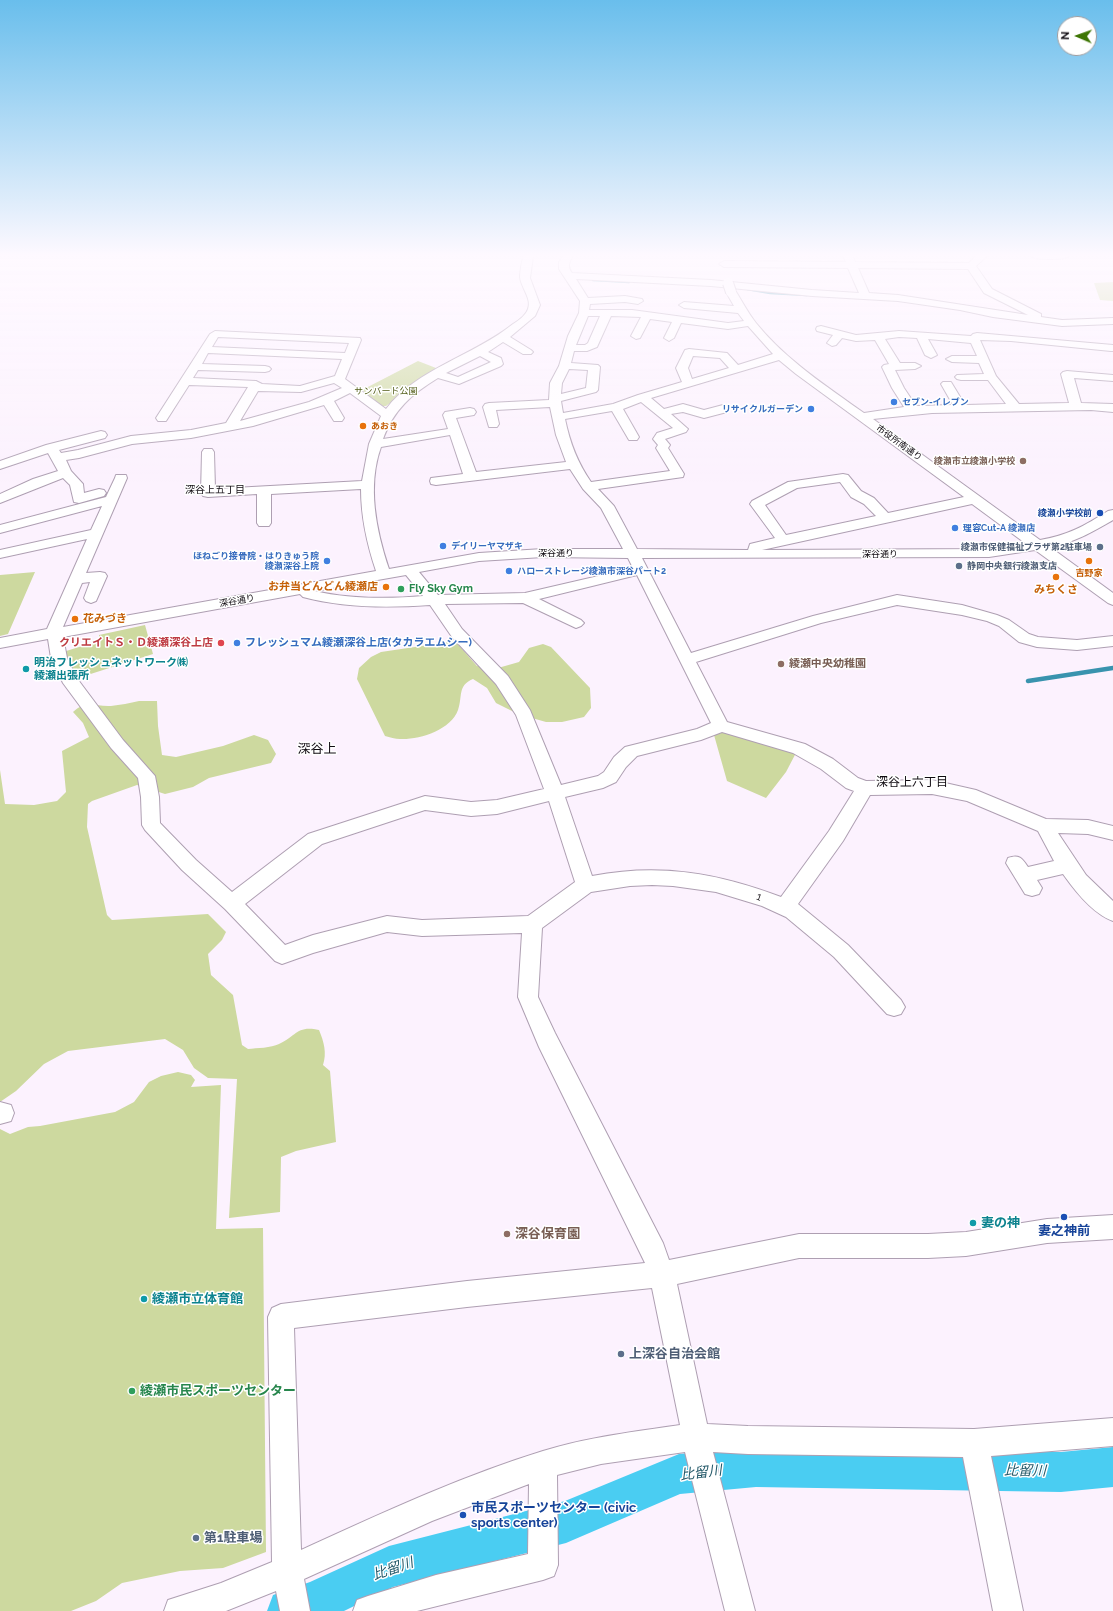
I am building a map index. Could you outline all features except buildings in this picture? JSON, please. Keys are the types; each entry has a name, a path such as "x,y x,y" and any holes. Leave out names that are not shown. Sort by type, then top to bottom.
{"street":[{"path":"384,574 376,552 371,530 368,510 368,485 369,463 387,415 408,394 436,374 480,352 510,331"},
{"path":"574,331 565,366 556,384 555,401 562,435 573,465 588,486 607,506 722,726"},
{"path":"570,348 587,348 593,346 599,331"},
{"path":"636,336 639,331"},
{"path":"669,338 672,331"},
{"name":"市役所南通り","path":"757,331 780,356 1113,600"},
{"path":"829,331 856,338 900,334 975,340"},
{"path":"1096,331 1112,349"},
{"path":"162,418 215,334 356,340 339,380"},
{"path":"832,344 840,334"},
{"path":"921,335 931,354"},
{"path":"975,340 977,336 1045,340 1112,349"},
{"path":"231,426 284,337"},
{"path":"502,337 527,352"},
{"path":"878,337 897,367"},
{"path":"975,340 992,377 1015,407"},
{"path":"1045,340 1047,353"},
{"path":"1080,344 1083,357"},
{"path":"205,350 349,356"},
{"path":"436,374 459,381 497,364 497,360 480,352"},
{"path":"688,383 682,368 689,352 723,356 735,368"},
{"path":"558,417 616,407 642,397 735,368 780,356"},
{"path":"952,359 983,360"},
{"path":"493,424 489,407 555,401 592,390 594,367 565,366"},
{"path":"912,410 898,388 888,367 915,366"},
{"path":"195,367 265,369"},
{"path":"1076,407 1067,374 1113,378"},
{"path":"961,377 992,377"},
{"path":"186,381 301,389 334,379 339,380 351,388 387,415"},
{"path":"947,384 961,408"},
{"path":"54,452 79,454 131,440 191,434 273,417 297,414 351,388"},
{"path":"588,486 678,474 662,448 664,445 659,439 661,436 682,429 642,397"},
{"path":"327,400 338,418"},
{"path":"616,407 633,437"},
{"path":"661,413 682,408 704,414 723,409"},
{"path":"862,417 912,410 961,408 1113,408"},
{"path":"470,412 449,415 471,477"},
{"path":"273,417 280,428"},
{"path":"375,444 455,431"},
{"path":"0,465 54,452 101,436"},
{"path":"54,452 64,473 76,484 79,499 116,488"},
{"path":"208,452 208,493 368,485"},
{"path":"436,481 573,465"},
{"path":"0,499 38,482 64,473"},
{"path":"783,540 757,504 788,489 793,485 843,478 856,494 869,501 885,518"},
{"path":"0,529 116,488"},
{"path":"116,488 55,627 59,658 69,679 117,744 146,776 150,797 151,825 189,866 232,903 282,955 313,944 387,924 422,928 532,924 586,886 554,793 518,702 502,680 457,633 434,600 409,569"},
{"path":"264,489 264,523"},
{"path":"756,554 755,547 975,499"},
{"name":"深谷通り","path":"0,642 305,589 446,562 504,554 543,552 756,554 989,553 1066,539 1109,521"},
{"path":"0,554 96,533"},
{"path":"305,589 308,594 327,599 395,603 434,600 525,598 640,570"},
{"path":"76,579 100,576 91,598"},
{"path":"525,598 576,623"},
{"path":"688,659 818,619 896,600 962,610 992,618 1004,623 1024,638 1037,642 1077,645 1113,641"},
{"path":"232,903 315,839 425,803 471,809 497,807 603,781 610,776 620,762 631,751 701,734 722,726 799,748 827,764 852,782 865,788 932,787 970,796 1044,826 1088,827 1113,833"},
{"path":"785,907 828,848 865,788"},
{"path":"1044,826 1059,852 1077,878 1094,897 1113,913"},
{"path":"1023,876 1068,865"},
{"name":"1","path":"586,886 612,879 652,876 694,880 733,888 785,907 823,934 850,958 894,1007"},
{"path":"532,924 528,997 547,1040 654,1252 662,1274 690,1405 697,1447 711,1495 740,1611"},
{"path":"292,1593 281,1317 662,1274 798,1246 928,1246 1007,1238 1047,1231 1113,1227"},
{"path":"178,1611 221,1598 292,1593 425,1508 543,1465 601,1450 697,1447 748,1440 976,1450 1113,1432"},
{"path":"976,1450 1008,1611"},
{"path":"368,1611 436,1590 543,1565 543,1465"}],"green space":[{"name":"サンバード公園","path":"418,361 436,368 386,406 380,406 362,390"},
{"path":"35,572 8,634 0,636 0,575"},
{"path":"145,625 153,654 75,679 63,652 95,642 99,639 99,635"},
{"path":"455,641 477,666 498,668 519,662 529,648 543,644 551,647 590,688 591,708 584,717 562,722 546,722 518,714 496,703 487,688 473,679 465,685 461,692 458,710 454,717 442,728 425,736 416,738 398,739 385,736 357,679 359,668 371,657 381,652"},
{"path":"139,701 157,701 158,726 162,755 176,757 223,746 254,735 268,740 276,754 271,763 209,778 193,787 165,794 137,785 92,801 88,804 87,827 107,915 112,920 208,914 226,932 222,940 208,954 211,975 233,995 242,1045 248,1049 264,1048 279,1044 301,1030 319,1030 325,1056 323,1065 330,1071 336,1142 296,1151 281,1157 280,1212 229,1218 237,1079 208,1078 194,1068 183,1050 165,1039 68,1051 44,1064 16,1091 0,1102 0,770 5,804 34,805 57,801 66,792 62,751 89,737 83,723 73,712 78,708 91,704 111,706"},
{"path":"725,732 797,751 786,772 766,798 727,781 714,735"},
{"name":"綾瀬市民スポーツセンター","path":"178,1072 191,1075 195,1080 191,1087 221,1085 216,1229 263,1228 266,1552 223,1568 180,1571 122,1583 96,1601 71,1611 0,1611 0,1129 10,1134 28,1127 115,1112 134,1102 149,1082 161,1076"}],"waterway":[{"path":"1028,681 1113,668"},
{"name":"比留川","path":"289,1611 317,1601 389,1567 566,1522 679,1474 756,1467 1061,1472 1113,1467"}],"place":[{"name":"セブン-イレブン","path":"894,402"},
{"name":"リサイクルガーデン","path":"811,409"},
{"name":"あおき","path":"363,426"},
{"name":"綾瀬市立綾瀬小学校","path":"1023,461"},
{"name":"綾瀬小学校前","path":"1100,513"},
{"name":"理容Cut-A 綾瀬店","path":"955,528"},
{"name":"デイリーヤマザキ","path":"443,546"},
{"name":"綾瀬市保健福祉プラザ第2駐車場","path":"1100,547"},
{"name":"ほねごり接骨院・はりきゅう院 綾瀬深谷上院","path":"327,561"},
{"name":"吉野家","path":"1089,561"},
{"name":"静岡中央銀行綾瀬支店","path":"959,566"},
{"name":"ハローストレージ綾瀬市深谷パート2","path":"509,571"},
{"name":"みちくさ","path":"1056,577"},
{"name":"お弁当どんどん綾瀬店","path":"386,587"},
{"name":"Fly Sky Gym","path":"401,589"},
{"name":"花みづき","path":"75,619"},
{"name":"クリエイトＳ・Ｄ綾瀬深谷上店","path":"221,643"},
{"name":"フレッシュマム綾瀬深谷上店(タカラエムシー)","path":"237,643"},
{"name":"綾瀬中央幼稚園","path":"781,664"},
{"name":"明治フレッシュネットワーク㈱ 綾瀬出張所","path":"26,669"},
{"name":"妻之神前","path":"1064,1217"},
{"name":"妻の神","path":"973,1223"},
{"name":"深谷保育園","path":"507,1234"},
{"name":"綾瀬市立体育館","path":"144,1299"},
{"name":"上深谷自治会館","path":"621,1354"},
{"name":"綾瀬市民スポーツセンター","path":"132,1391"},
{"name":"市民スポーツセンター (civic sports center)","path":"463,1515"},
{"name":"第1駐車場","path":"196,1538"}],"district":[{"name":"深谷上五丁目","path":"215,490"},
{"name":"深谷上","path":"317,749"},
{"name":"深谷上六丁目","path":"912,782"}]}
